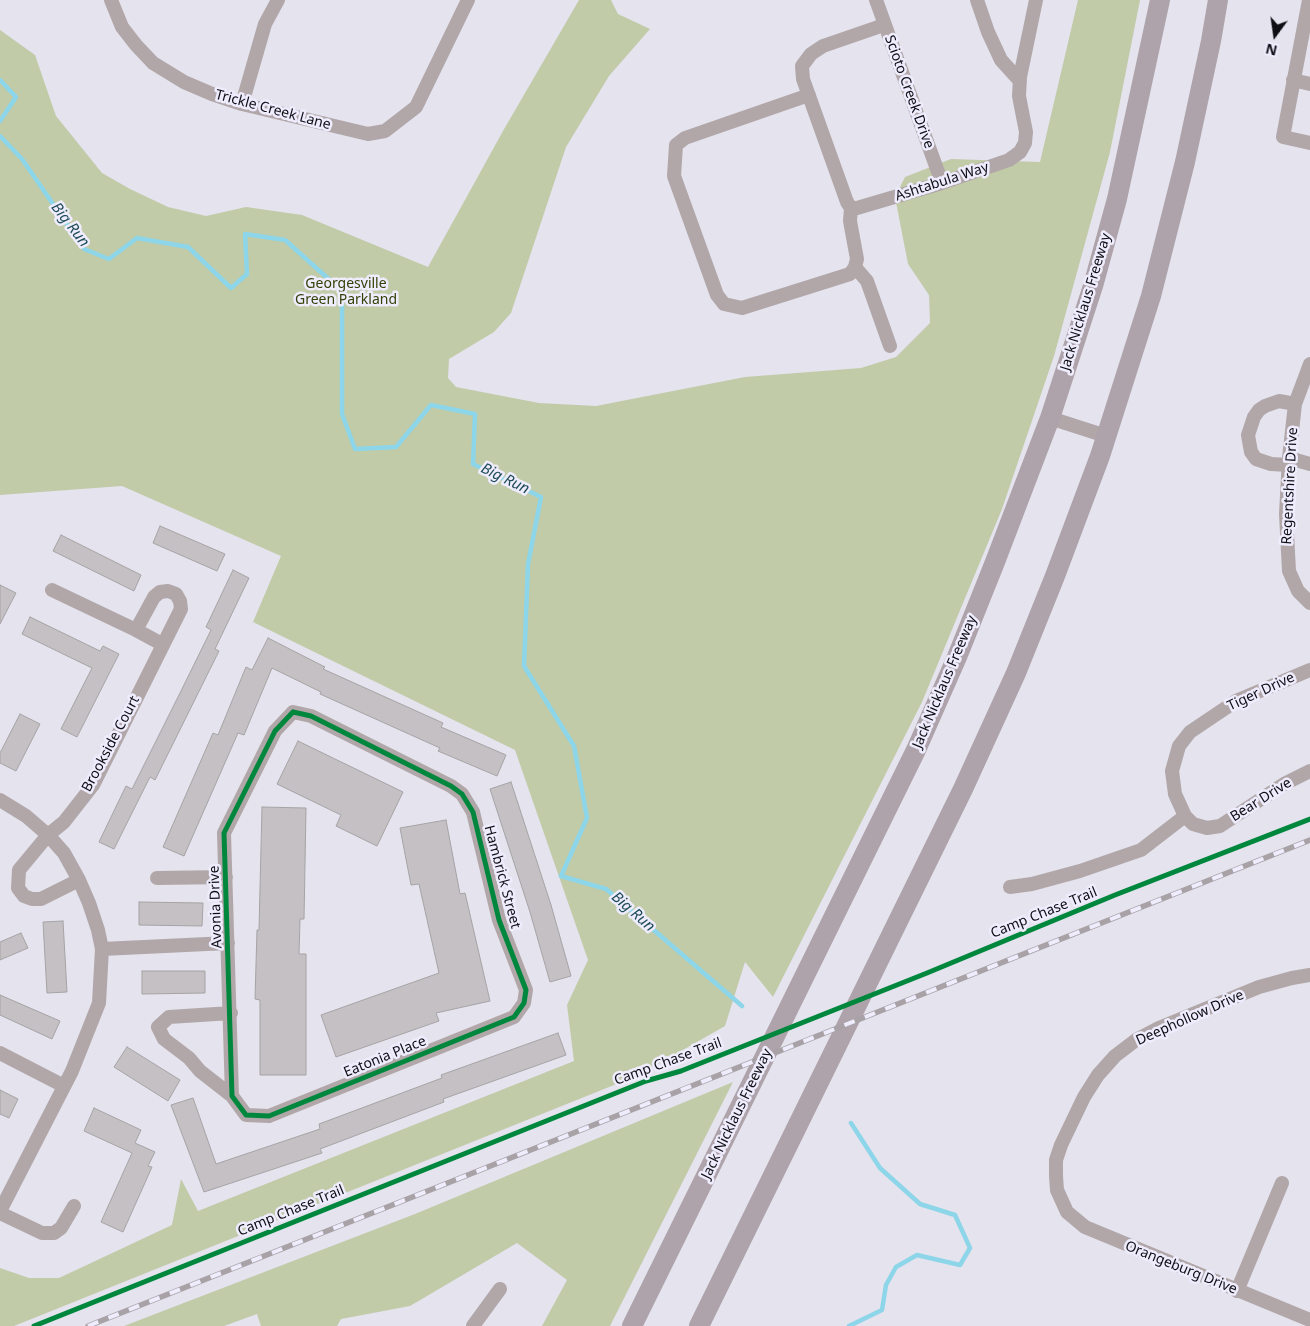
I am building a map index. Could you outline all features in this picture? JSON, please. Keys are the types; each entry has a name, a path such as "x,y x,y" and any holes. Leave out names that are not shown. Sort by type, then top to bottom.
{"highway":[{"name":"Jack Nicklaus Freeway","path":"632,1326 916,750 964,640 1050,418 1093,286 1117,198 1160,0"},
{"path":"698,1326 978,758 1016,674 1055,576 1106,436 1151,296 1185,162 1218,0"}],"street":[{"name":"Trickle Creek Lane","path":"111,0 122,27 153,63 184,82 242,104 368,134 386,131 416,107 468,0"},
{"path":"242,104 265,24 278,0"},
{"name":"Scioto Creek Drive","path":"876,0 942,184"},
{"path":"977,0 988,32 1001,60 1020,81"},
{"path":"1020,81 1036,0"},
{"path":"1308,0 1283,137 1310,143"},
{"path":"809,95 685,138 676,145 674,176 717,295 724,304 742,308 850,274 855,267 857,259 850,221 851,208 847,202 809,95 803,79 802,66 811,54 823,46 884,25"},
{"path":"1293,80 1310,84"},
{"name":"Ashtabula Way","path":"851,208 858,208 942,184 1009,160 1020,152 1025,143 1026,132 1019,96 1020,81"},
{"path":"855,267 867,281 890,346"},
{"name":"Regentshire Drive","path":"1310,364 1295,404 1288,462 1286,514 1289,571 1298,591 1310,603"},
{"path":"1295,404 1279,401 1259,410 1254,417 1248,435 1251,452 1256,459 1271,464 1288,462 1310,464"},
{"path":"1050,418 1106,436"},
{"path":"52,590 162,644"},
{"name":"Brookside Court","path":"79,880 41,899 32,899 24,896 18,888 19,870 48,835 64,822 93,785 181,609 180,601 176,594 168,591 160,592 154,597 136,630"},
{"name":"Tiger Drive","path":"1185,816 1175,794 1172,771 1179,746 1190,732 1236,701 1310,670"},
{"name":"Avonia Drive","path":"232,1096 231,1013 224,833 275,731 293,712"},
{"name":"Hambrick Street","path":"293,712 310,716 451,786 462,794 473,812 499,920 526,990 524,1003"},
{"name":"Bear Drive","path":"1185,816 1193,824 1207,828 1220,826 1284,784 1310,771"},
{"path":"0,800 26,816 48,835 64,854 79,880 89,903 102,949 99,1003 72,1071 1,1205 42,1233 54,1232 62,1228 74,1206"},
{"path":"1010,887 1032,884 1061,876 1140,850 1185,816"},
{"path":"157,878 226,877"},
{"path":"102,949 228,943"},
{"name":"Deephollow Drive","path":"1062,1202 1057,1190 1056,1176 1056,1160 1061,1145 1084,1097 1098,1075 1115,1056 1136,1040 1159,1028 1259,987 1310,975"},
{"name":"Eatonia Place","path":"232,1096 246,1115 269,1116 514,1018 524,1003"},
{"path":"231,1013 169,1017 158,1027 164,1039 232,1096"},
{"path":"0,1053 64,1086"},
{"path":"1237,1291 1282,1182"},
{"name":"Orangeburg Drive","path":"1062,1202 1067,1212 1075,1220 1094,1232 1310,1320"},
{"path":"473,1326 500,1289"}],"green space":[{"name":"Georgesville Green Parkland","path":"579,0 611,0 618,14 650,29 609,76 566,147 511,313 494,332 449,359 448,378 456,387 539,403 596,406 745,377 861,368 896,357 930,323 929,295 908,264 895,197 905,177 951,159 1040,162 1078,0 1140,0 1110,152 1054,356 1002,509 922,702 773,997 745,962 725,1026 639,1075 14,1326 0,1326 0,1268 29,1278 59,1278 172,1225 181,1179 198,1211 574,1061 567,1005 588,960 515,750 253,622 281,556 122,486 0,495 0,30 35,55 56,116 102,173 130,189 168,207 206,216 246,207 302,215 428,267 503,131"},
{"path":"733,1082 610,1326 542,1326 567,1280 517,1243 410,1306 341,1319 337,1326 261,1326 257,1314 224,1326 124,1326 415,1214"}],"building":[{"path":"160,526 225,554 217,571 153,543"},
{"path":"61,535 141,575 134,591 53,551"},
{"path":"233,570 249,578 215,649 219,651 155,780 150,777 114,849 99,842 126,786 132,789 180,693 211,630 206,627"},
{"path":"0,585 16,593 0,624"},
{"path":"30,617 100,651 103,646 119,654 77,737 61,729 92,668 22,634"},
{"path":"268,638 325,667 323,669 443,723 441,727 506,755 497,776 438,751 440,748 320,694 321,692 272,668 244,735 238,733 184,856 163,847 213,733 218,735 246,667 252,670"},
{"path":"20,714 40,724 16,771 0,763 0,753"},
{"path":"298,741 403,792 377,846 336,826 341,815 277,784"},
{"path":"511,782 551,905 571,976 550,982 530,912 490,789"},
{"path":"262,807 306,808 304,919 300,919 299,954 306,954 306,1075 260,1075 260,1000 255,999"},
{"path":"446,820 460,894 465,893 490,1001 436,1013 439,1021 336,1057 321,1015 439,973 419,884 411,885 400,828"},
{"path":"139,902 203,903 202,926 139,925"},
{"path":"63,921 67,992 47,993 43,922"},
{"path":"21,933 28,948 0,960 0,942"},
{"path":"142,971 205,971 205,993 142,994"},
{"path":"0,995 60,1021 52,1039 0,1015"},
{"path":"558,1033 566,1055 443,1099 444,1102 320,1149 322,1153 204,1192 171,1105 193,1098 216,1164 320,1129 319,1124 442,1078 441,1075"},
{"path":"127,1047 180,1080 168,1101 114,1067"},
{"path":"0,1090 18,1099 9,1118 0,1114"},
{"path":"94,1108 141,1130 135,1143 155,1152 148,1166 152,1167 123,1232 101,1222 132,1153 84,1131"}],"waterway":[{"name":"Big Run","path":"0,80 16,97 0,121"},
{"name":"Big Run","path":"0,136 22,159 84,249 109,259 137,238 188,247 231,288 247,274 245,234 285,240 342,291 342,414 355,449 396,447 431,405 475,414 473,464 541,497 528,564 524,666 574,746 587,818 561,876 606,889 742,1006"},
{"name":"Big Run","path":"849,1326 882,1310 886,1285 896,1267 917,1255 960,1265 970,1248 955,1215 920,1204 880,1168 851,1123"}],"railway":[{"path":"88,1326 1310,840"}],"cycle path":[{"path":"293,712 311,716 451,786 462,794 473,812 499,920 526,990 524,1003 514,1017 269,1116 246,1115 232,1096 224,833 275,731 293,712"},
{"name":"Camp Chase Trail","path":"34,1326 646,1081 681,1071 927,973 1115,895 1310,819"}]}
